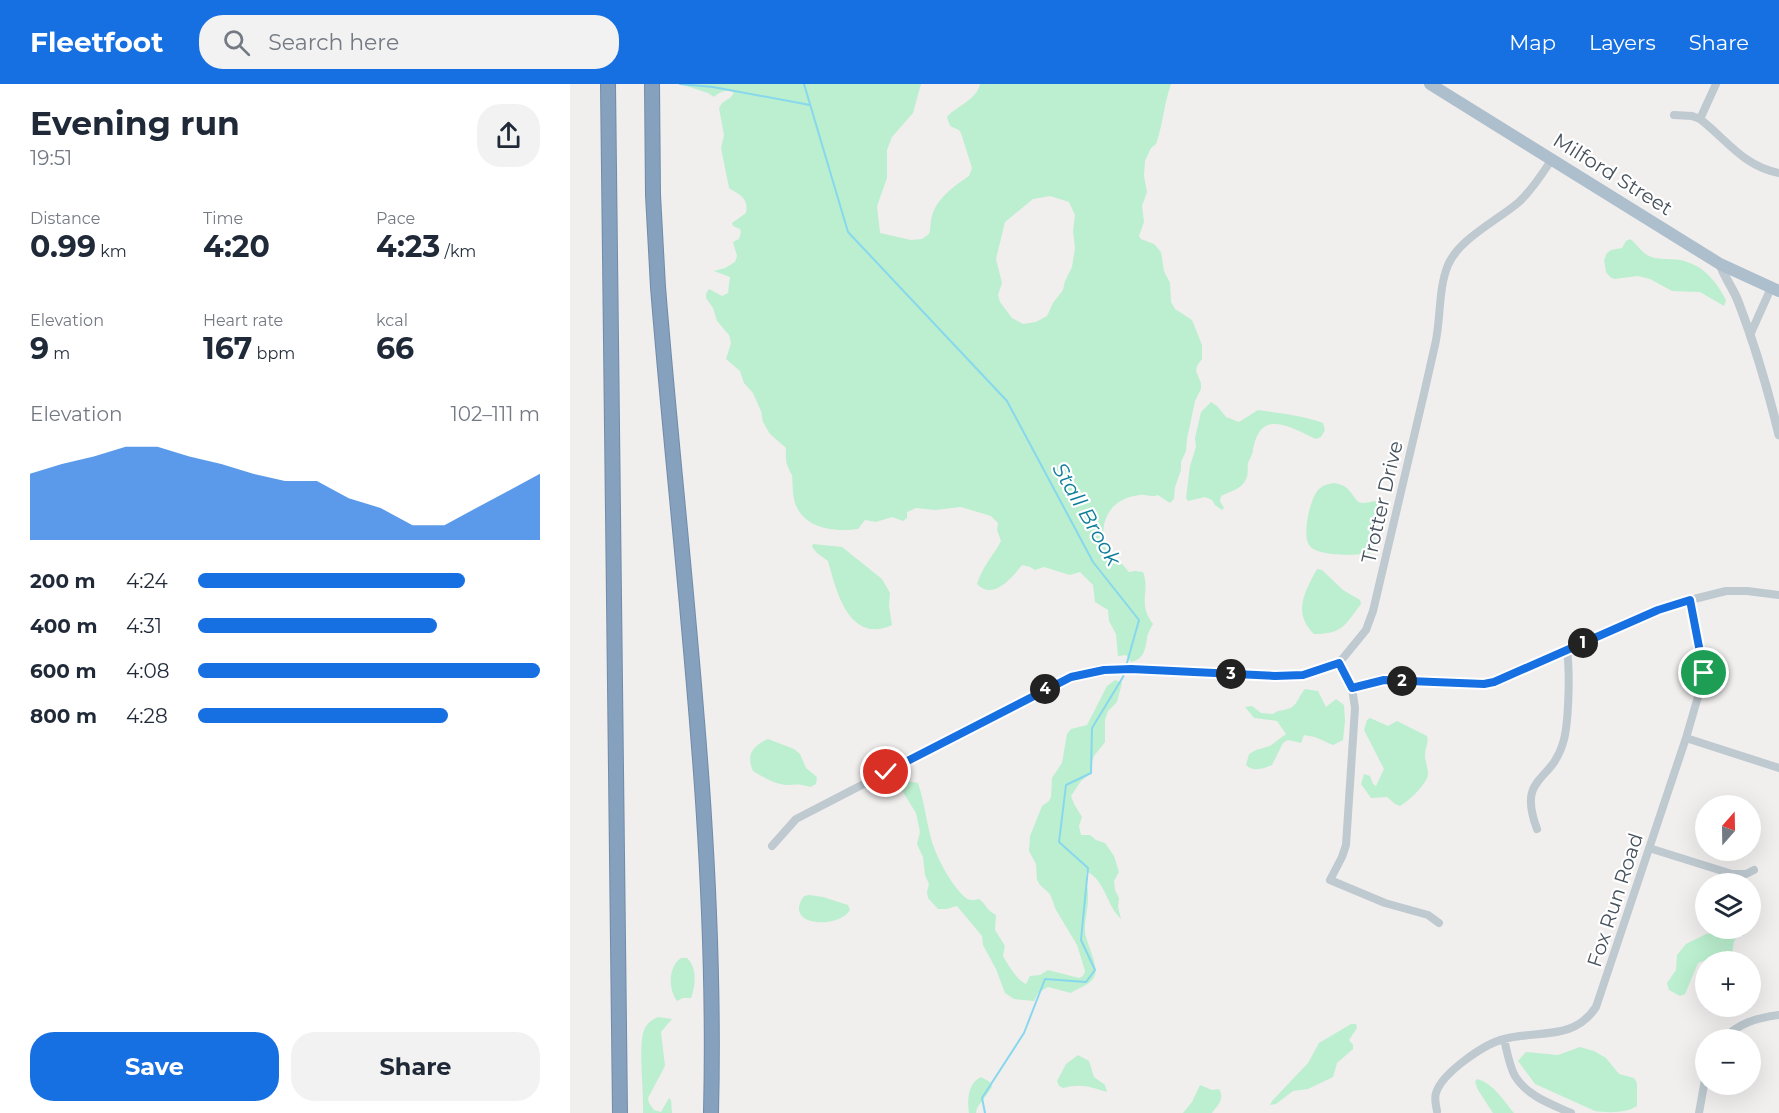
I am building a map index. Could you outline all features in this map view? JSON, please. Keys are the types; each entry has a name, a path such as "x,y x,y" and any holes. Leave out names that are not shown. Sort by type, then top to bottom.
{"highway":[{"path":"608,84 620,1113"},
{"path":"653,84 653,207 658,287 708,873 712,1022 711,1113"}],"main road":[{"name":"Milford Street","path":"1430,84 1720,264 1775,289"}],"street":[{"path":"1700,119 1716,84"},
{"path":"1674,115 1700,119 1747,162 1779,173"},
{"name":"Trotter Drive","path":"1339,663 1366,630 1373,611 1436,341 1443,284 1448,264 1454,254 1468,241 1534,187 1552,159"},
{"path":"1720,264 1724,276 1736,295 1750,335 1779,435"},
{"path":"1750,335 1775,289"},
{"path":"1352,688 1384,680 1484,684 1513,675 1658,610 1690,600 1726,591 1779,595"},
{"name":"Fox Run Road","path":"1437,1111 1436,1093 1447,1077 1479,1052 1504,1039 1567,1030 1584,1022 1591,1015 1604,988 1700,691 1704,673 1690,600"},
{"path":"1537,829 1529,805 1530,796 1538,780 1557,757 1565,735 1569,668 1567,651"},
{"path":"772,846 796,819 1071,677 1121,669 1275,676 1303,675 1339,663 1352,688 1355,708 1346,845 1330,880 1385,903 1428,915 1439,923"},
{"path":"1686,738 1779,768"},
{"path":"1649,848 1732,874 1746,874 1754,870"},
{"path":"1735,1029 1747,1022 1779,1015"},
{"path":"1504,1039 1515,1076 1524,1086 1533,1095 1571,1113"},
{"path":"1699,1113 1702,1095"}],"green space":[{"path":"680,84 921,84 913,113 892,137 887,150 887,178 877,206 880,233 911,240 922,239 929,234 936,206 951,189 969,176 972,168 961,133 950,126 947,117 971,99 980,84 1171,84 1156,144 1151,148 1145,161 1144,176 1147,192 1142,206 1144,222 1139,236 1154,244 1161,252 1164,271 1170,283 1171,302 1175,309 1192,320 1202,345 1202,359 1196,371 1201,389 1195,401 1174,499 1170,503 1158,495 1129,497 1112,508 1104,525 1103,534 1108,555 1122,564 1129,572 1143,572 1145,578 1145,606 1153,624 1139,659 1131,662 1126,655 1118,656 1116,634 1109,621 1108,610 1095,602 1093,585 1080,572 1070,575 1044,567 1035,570 1022,565 1008,581 996,589 983,589 977,584 1001,541 997,530 998,523 991,516 961,507 935,510 916,508 907,512 907,518 903,521 892,517 876,522 865,520 858,529 839,530 821,527 799,512 794,499 792,475 786,462 786,448 770,434 763,422 753,393 744,383 740,371 726,359 731,343 729,335 717,321 713,308 706,298 709,289 722,296 728,293 730,277 714,271 735,262 737,256 733,242 739,239 741,232 732,223 746,213 747,208 745,200 729,188 721,148 724,135 719,108 734,93 724,91 714,97","holes":["1050,196 1069,202 1075,215 1073,231 1075,248 1072,267 1063,290 1047,316 1036,322 1023,324 1012,318 1000,302 998,295 1002,283 996,259 1005,222 1033,199"]},
{"path":"1630,239 1650,257 1683,261 1700,268 1719,288 1726,300 1724,306 1700,292 1672,291 1650,279 1638,276 1614,279 1610,277 1606,272 1604,260 1607,253 1622,248"},
{"path":"1211,402 1226,417 1239,422 1258,410 1315,420 1323,423 1325,430 1321,437 1316,439 1281,424 1271,424 1262,428 1248,463 1246,479 1238,488 1221,496 1220,501 1224,508 1222,510 1212,500 1205,497 1188,501 1186,498 1201,412"},
{"path":"1334,483 1346,488 1360,503 1375,501 1380,506 1373,552 1349,555 1329,554 1313,549 1309,545 1306,533 1312,501 1320,488"},
{"path":"813,544 842,547 882,579 890,593 889,606 892,625 877,629 865,628 855,621 840,599 828,561 817,553 812,547"},
{"path":"1317,569 1322,570 1343,590 1360,600 1361,604 1342,627 1324,634 1314,634 1307,626 1302,610 1308,585"},
{"path":"1115,680 1122,683 1117,702 1108,711 1105,720 1105,742 1093,758 1091,773 1081,781 1071,796 1082,817 1079,826 1081,835 1090,835 1105,843 1114,856 1119,872 1114,881 1119,898 1118,907 1121,919 1098,881 1086,871 1088,899 1085,932 1094,961 1094,977 1071,993 1048,987 1038,993 1034,1001 1014,999 1005,993 996,969 983,945 982,936 957,906 938,909 928,898 929,884 925,875 923,857 917,844 920,832 916,813 901,789 902,783 907,781 918,783 933,845 950,879 966,898 979,899 996,915 995,930 1005,946 1003,956 1016,976 1026,984 1030,976 1040,975 1048,970 1079,978 1085,971 1077,945 1056,910 1050,894 1037,880 1036,864 1029,851 1030,836 1042,806 1051,797 1052,778 1062,763 1067,734 1071,729 1087,725 1107,686"},
{"path":"1305,689 1318,691 1326,707 1336,699 1344,705 1343,740 1333,745 1304,735 1301,743 1288,740 1283,743 1272,765 1252,769 1246,765 1249,754 1270,746 1286,734 1277,721 1254,718 1245,707 1252,706 1261,713 1273,714 1292,707"},
{"path":"1370,718 1388,726 1397,721 1427,736 1425,755 1427,778 1417,792 1400,806 1387,797 1371,798 1361,784 1364,774 1370,776 1376,786 1384,769 1364,730"},
{"path":"768,739 794,749 800,754 806,768 817,777 816,784 810,787 786,785 769,780 753,771 750,756 754,748"},
{"path":"809,895 848,905 850,910 835,920 814,922 800,914 799,906 804,896"},
{"path":"1696,939 1736,939 1733,951 1695,951 1695,970 1685,994 1680,996 1669,990 1667,983 1676,970 1677,955 1686,944"},
{"path":"681,958 687,958 693,966 695,982 691,998 677,1001 672,990 671,978 674,967"},
{"path":"658,1017 672,1019 661,1032 665,1066 648,1098 654,1110 661,1112 669,1098 672,1113 643,1113 642,1037 647,1025"},
{"path":"1351,1024 1356,1024 1357,1028 1349,1040 1353,1049 1337,1063 1333,1077 1308,1089 1293,1091 1276,1104 1270,1105 1308,1063 1319,1043"},
{"path":"1580,1047 1606,1058 1619,1074 1634,1078 1637,1083 1637,1106 1617,1112 1595,1111 1535,1084 1518,1061 1526,1052 1558,1055"},
{"path":"1078,1055 1089,1061 1094,1077 1105,1085 1107,1092 1086,1086 1063,1088 1059,1086 1057,1081 1066,1064"},
{"path":"981,1077 990,1082 992,1087 976,1113 969,1113 968,1097 971,1088 973,1083"},
{"path":"1477,1079 1493,1088 1514,1113 1493,1113 1478,1090 1475,1082"},
{"path":"1200,1085 1212,1090 1219,1089 1221,1099 1218,1105 1212,1113 1183,1113 1192,1102"}],"waterway":[{"name":"Stall Brook","path":"680,84 713,87 810,105"},
{"name":"Stall Brook","path":"804,84 848,232 1007,401 1093,562 1139,620 1123,677 1092,728 1091,773 1066,785 1059,842 1088,868 1081,940 1095,970 1086,982 1045,979 1024,1033 982,1098 985,1113"}],"route":[{"path":"886,772 1071,677 1104,670 1131,669 1275,676 1303,675 1324,670 1339,663 1352,688 1384,680 1484,684 1513,675 1658,610 1690,600 1704,673"}]}
